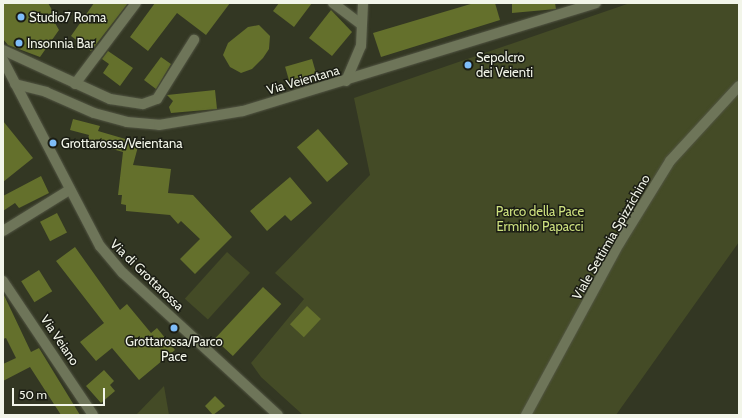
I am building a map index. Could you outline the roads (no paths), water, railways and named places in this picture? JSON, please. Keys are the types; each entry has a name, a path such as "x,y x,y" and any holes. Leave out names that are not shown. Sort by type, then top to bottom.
{"street":[{"path":"75,84 136,3"},
{"path":"333,3 362,25"},
{"path":"346,81 359,55 363,3"},
{"name":"Via Veientana","path":"15,84 46,92 94,113 127,122 159,125 243,111 346,81 593,4"},
{"path":"3,50 75,84 118,102 150,103 157,99 194,40"},
{"name":"Via di Grottarossa","path":"3,60 93,237 112,262 278,415"},
{"name":"Viale Settimia Spizzichino","path":"526,415 619,244 670,161 739,86"},
{"path":"3,231 69,190"},
{"name":"Via Veiano","path":"3,281 93,415"}],"place":[{"name":"Studio7 Roma","path":"21,17"},
{"name":"Insonnia Bar","path":"19,43"},
{"name":"Sepolcro dei Veienti","path":"468,65"},
{"name":"Grottarossa/Veientana","path":"53,143"},
{"name":"Grottarossa/Parco Pace","path":"174,328"}],"park label":[{"name":"Parco della Pace Erminio Papacci","path":"540,220"}]}
